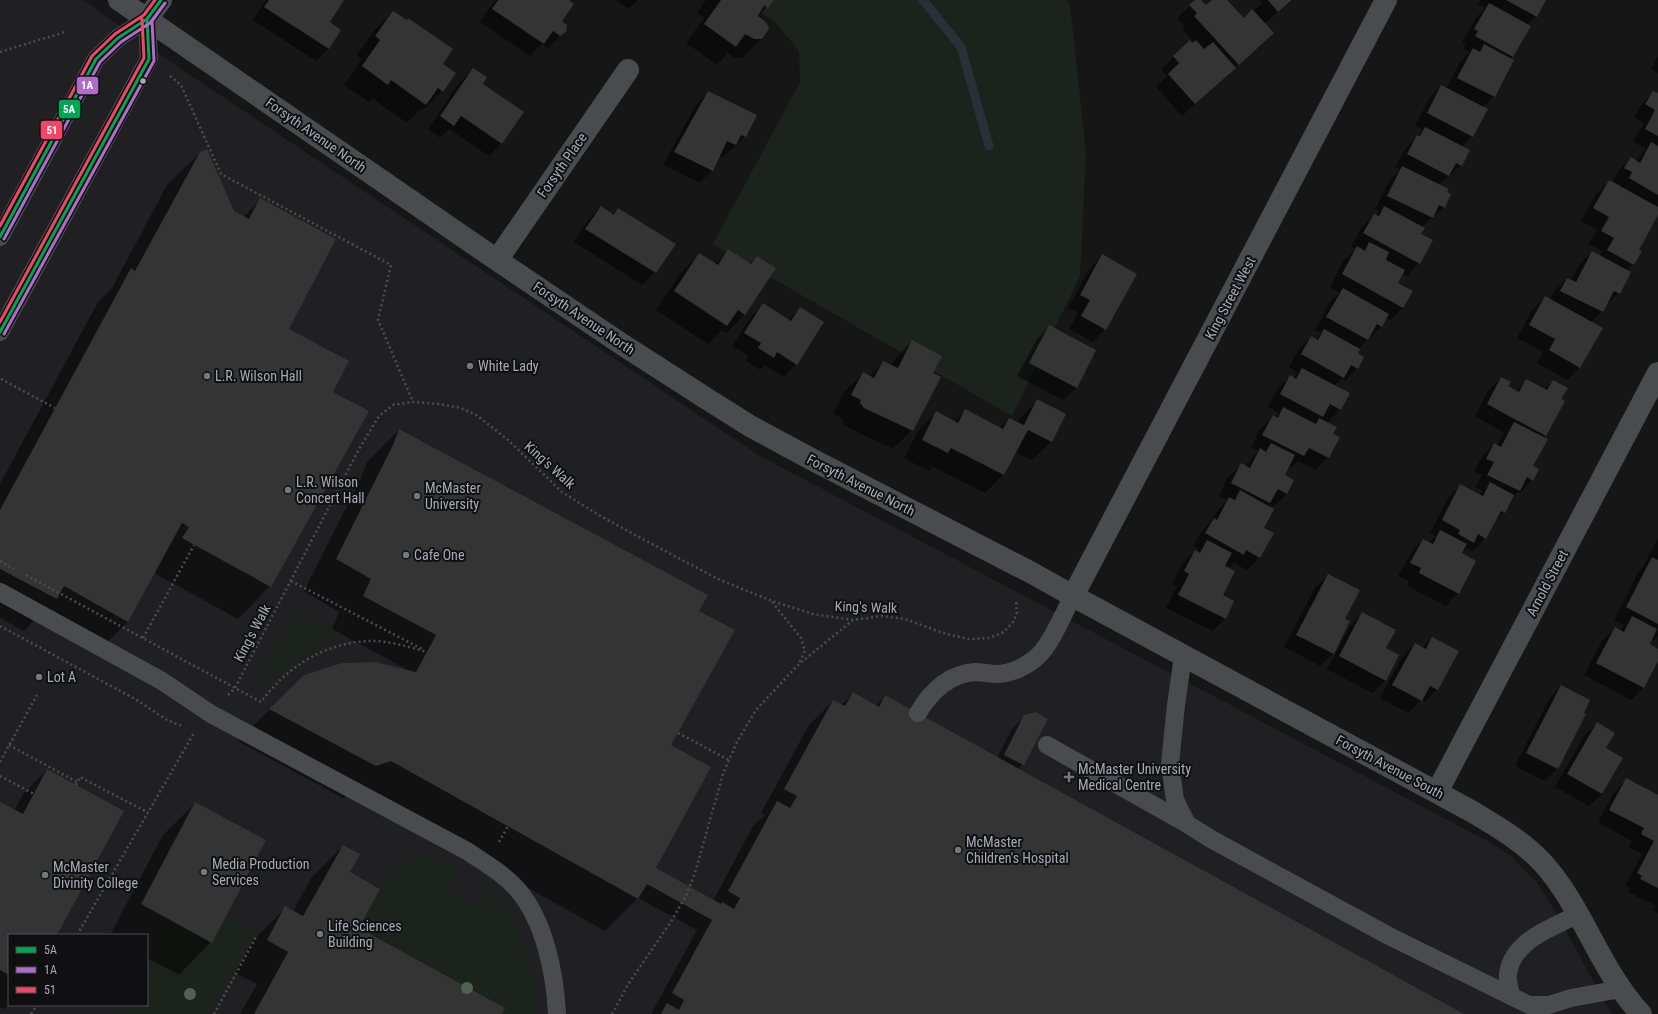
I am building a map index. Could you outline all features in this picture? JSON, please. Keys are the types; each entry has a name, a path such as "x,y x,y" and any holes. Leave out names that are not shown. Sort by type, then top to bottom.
{"street":[{"name":"Forsyth Avenue North","path":"120,0 497,260 623,345 750,426 1032,573 1073,596"},
{"path":"147,19 161,0"},
{"name":"King Street West","path":"1073,596 1386,0"},
{"name":"Forsyth Place","path":"497,260 628,70"},
{"name":"Arnold Street","path":"1437,792 1658,373"},
{"name":"Forsyth Avenue South","path":"1073,596 1437,792 1505,831 1527,847 1553,876 1577,914 1610,974 1641,1014"}],"lane":[{"path":"0,237 96,59 118,38 147,19"},
{"path":"0,332 149,59 147,19"},
{"path":"0,592 162,681 211,714 467,851 498,872 519,891 534,915 540,929 554,976 557,1014"},
{"path":"918,713 934,690 941,684 958,675 977,672 1004,674 1026,666 1047,646 1073,596"},
{"path":"1183,656 1170,764 1175,800 1187,824"},
{"path":"1047,745 1211,839 1389,936 1529,1005 1549,1005 1571,998 1621,990"},
{"path":"1511,996 1507,975 1514,955 1533,938 1577,914"}],"path":[{"path":"0,52 65,32"},
{"path":"170,76 180,85 221,174 391,266 378,320 412,402"},
{"path":"1,379 55,408"},
{"name":"King's Walk","path":"78,934 194,732 234,688 359,450 379,416 393,405 412,402 439,404 461,408 476,415 507,440 562,492 602,517 665,552 720,580 772,601 813,614 853,620 882,616 905,619 943,633 968,639 989,638 1004,632 1013,622 1017,614 1018,600"},
{"path":"143,638 194,545"},
{"path":"0,561 261,702 272,687 293,669 317,654 344,643 373,641 394,643 427,652 291,581"},
{"path":"772,601 801,638 805,651 798,665"},
{"path":"612,1014 629,983 670,923 686,896 695,873 721,781 737,742 756,710 798,665 853,620"},
{"path":"0,626 136,699 167,720 194,732"},
{"path":"0,762 37,695"},
{"path":"678,733 729,760"},
{"path":"10,745 77,783 80,777 147,812"},
{"path":"0,776 34,794"},
{"path":"214,1014 256,937"}],"shaded area":[{"name":"McMaster University","path":"0,0 83,0 187,73 760,456 1491,843 1509,855 1537,883 1549,901 1612,1014 0,1014"},
{"path":"739,0 1067,0 1070,4 1086,153 1080,276 1012,416 713,244 800,82 799,51 774,21"},
{"path":"296,611 335,632 331,640 297,660 267,684 258,679"},
{"path":"427,855 458,868 446,890 481,909 492,890 503,903 512,917 526,948 537,997 538,1014 502,1014 505,1008 359,928 394,868 402,862"},
{"path":"226,918 254,934 210,1014 122,1014 126,1006 148,1006 148,966 173,921 212,943"}],"building":[{"path":"269,0 344,0 330,22 341,30 329,49 264,7"},
{"path":"498,0 569,0 574,4 562,21 567,25 566,32 560,36 553,31 544,44 492,9"},
{"path":"721,0 774,0 768,8 764,5 758,16 766,22 769,29 762,39 754,39 745,34 736,47 704,24"},
{"path":"1195,0 1201,0 1206,5 1212,0 1227,0 1244,18 1252,9 1274,33 1239,65 1194,16 1197,13 1189,5"},
{"path":"1268,0 1292,0 1278,12"},
{"path":"1506,0 1546,0 1537,17"},
{"path":"1489,3 1531,26 1513,57 1475,36 1478,31 1474,29"},
{"path":"393,11 407,20 408,18 453,49 443,64 456,73 443,92 438,88 426,105 391,80 388,85 362,66 380,40 375,36"},
{"path":"1190,40 1192,43 1196,40 1204,49 1213,42 1236,68 1195,104 1168,74 1179,63 1173,56"},
{"path":"1484,44 1514,60 1495,97 1457,78 1473,48 1480,52"},
{"path":"473,68 487,77 483,84 524,112 502,144 461,116 454,126 440,116"},
{"path":"1441,85 1488,109 1473,137 1427,113"},
{"path":"708,91 757,115 746,137 741,135 736,145 727,141 713,171 674,152"},
{"path":"1653,91 1658,93 1658,136 1645,129 1655,110 1645,104"},
{"path":"1425,127 1470,150 1462,166 1456,163 1449,176 1407,154 1417,135 1420,136"},
{"path":"1651,142 1658,146 1658,195 1629,178 1632,172 1624,168 1631,157 1640,163"},
{"name":"L.R. Wilson Hall","path":"207,149 234,211 249,219 260,198 336,239 289,329 349,361 333,392 369,411 271,587 182,538 189,527 182,523 128,622 64,586 57,599 0,569 0,510 131,268 135,271 200,152"},
{"path":"1402,166 1449,189 1447,192 1451,194 1445,208 1439,205 1433,218 1387,196"},
{"path":"1609,180 1658,207 1658,215 1639,250 1642,251 1634,265 1607,250 1614,238 1601,231 1609,217 1593,208"},
{"path":"601,206 614,215 618,208 676,244 656,273 585,229"},
{"path":"1384,206 1425,228 1421,234 1433,240 1420,264 1363,233 1374,214 1379,216"},
{"path":"1369,242 1389,252 1386,260 1405,270 1398,283 1413,291 1403,308 1342,274 1357,246 1365,251"},
{"path":"728,249 751,264 757,256 776,268 745,315 738,310 727,326 674,291 699,253 718,265"},
{"path":"1592,251 1631,272 1620,294 1614,291 1603,312 1560,291 1567,278 1576,282"},
{"path":"1102,254 1137,274 1106,330 1081,316 1090,300 1080,295"},
{"path":"1343,288 1389,314 1382,327 1377,324 1368,340 1326,317"},
{"path":"1545,296 1603,328 1580,368 1549,350 1555,339 1529,325"},
{"path":"763,303 791,321 800,307 824,322 797,365 777,352 774,358 758,348 761,343 744,333"},
{"path":"1049,325 1096,350 1077,388 1029,363"},
{"path":"1324,329 1360,349 1358,353 1364,357 1358,369 1351,365 1344,378 1301,354 1311,336 1318,340"},
{"path":"912,340 942,356 933,373 941,377 913,431 864,408 860,403 861,400 851,395 863,372 874,378 883,361 898,368"},
{"path":"1302,368 1350,393 1341,410 1330,404 1323,417 1280,394 1290,375 1296,379"},
{"path":"1501,377 1511,382 1508,386 1519,392 1526,379 1547,390 1553,380 1568,388 1561,399 1565,401 1546,436 1487,404"},
{"path":"1037,399 1066,414 1052,442 1028,430 1004,475 951,448 948,453 922,440 936,411 958,423 965,409 1003,429 1009,418 1024,425"},
{"path":"1283,407 1316,424 1319,418 1337,427 1333,434 1340,437 1329,458 1309,448 1304,456 1262,435 1273,415 1278,418"},
{"path":"1514,422 1548,439 1533,466 1539,469 1533,481 1527,477 1520,491 1487,475 1494,462 1486,459 1494,443 1501,447"},
{"path":"399,429 708,595 699,611 735,630 671,745 711,767 656,868 721,904 722,902 734,909 740,898 728,891 777,801 790,808 797,796 784,789 833,700 845,706 853,692 879,707 885,695 1464,1014 661,1014 667,1003 679,1010 684,1000 672,993 712,920 647,884 638,899 391,761 376,766 269,709 304,675 342,663 375,662 416,672 436,635 363,596 371,579 336,559 393,445"},
{"path":"1271,443 1295,455 1285,475 1294,480 1287,494 1278,489 1270,503 1231,483 1241,463 1250,468 1260,448 1266,452"},
{"path":"1490,482 1514,495 1505,513 1501,511 1486,539 1478,534 1474,543 1458,534 1460,530 1442,520 1460,484 1483,496"},
{"path":"1240,490 1274,509 1264,528 1274,533 1260,558 1246,550 1244,555 1205,533 1214,518 1217,520 1229,497 1235,500"},
{"path":"1440,530 1467,544 1462,553 1476,561 1459,594 1419,573 1421,568 1410,563 1423,539 1433,544"},
{"path":"1207,540 1232,553 1225,566 1235,571 1223,595 1234,601 1226,619 1178,595 1189,574 1184,571 1195,550 1200,553"},
{"path":"1652,557 1658,560 1658,624 1626,607"},
{"path":"1328,574 1360,590 1345,619 1350,621 1334,654 1296,635"},
{"path":"1362,612 1396,630 1386,648 1399,655 1386,681 1339,656"},
{"path":"1632,616 1657,629 1650,644 1658,649 1658,661 1644,688 1596,663 1615,627 1624,632"},
{"path":"1432,637 1459,651 1438,690 1430,686 1422,701 1392,685 1415,643 1426,649"},
{"path":"1561,685 1590,700 1584,713 1586,714 1558,769 1526,753"},
{"path":"1036,712 1048,719 1024,765 1004,755 1024,715"},
{"path":"1597,722 1615,733 1606,748 1623,758 1602,794 1567,774"},
{"name":"McMaster Divinity College","path":"47,769 124,811 58,934 8,934 8,974 0,970 0,802 23,814"},
{"path":"1626,778 1658,795 1658,888 1640,879 1642,876 1637,873 1654,841 1641,834 1644,828 1609,810"},
{"name":"Media Production Services","path":"195,802 266,840 212,943 141,904"},
{"name":"Life Sciences Building","path":"343,845 360,854 350,872 380,889 359,928 505,1008 502,1014 254,1014 288,952 267,940 285,906 303,916"}],"waterway":[{"path":"923,0 961,47 989,146"}],"transit line":[{"name":"51","path":"0,226 92,56 115,34 144,15 155,0"},
{"name":"5A","path":"0,237 96,59 118,38 147,19 161,0"},
{"name":"5A","path":"0,332 149,59 147,19 161,0"},
{"name":"1A","path":"4,239 100,62 121,42 150,23 165,3"},
{"name":"1A","path":"4,334 154,61 152,21 165,3"},
{"name":"51","path":"0,322 144,58 142,19"}],"place":[{"name":"White Lady","path":"470,366"},
{"name":"L.R. Wilson Hall","path":"207,376"},
{"name":"L.R. Wilson Concert Hall","path":"288,490"},
{"name":"McMaster University","path":"417,496"},
{"name":"Cafe One","path":"406,555"},
{"name":"Lot A","path":"39,677"},
{"name":"McMaster University Medical Centre","path":"1069,777"},
{"name":"McMaster Children's Hospital","path":"958,850"},
{"name":"Media Production Services","path":"204,872"},
{"name":"McMaster Divinity College","path":"45,875"},
{"name":"Life Sciences Building","path":"320,934"}]}
